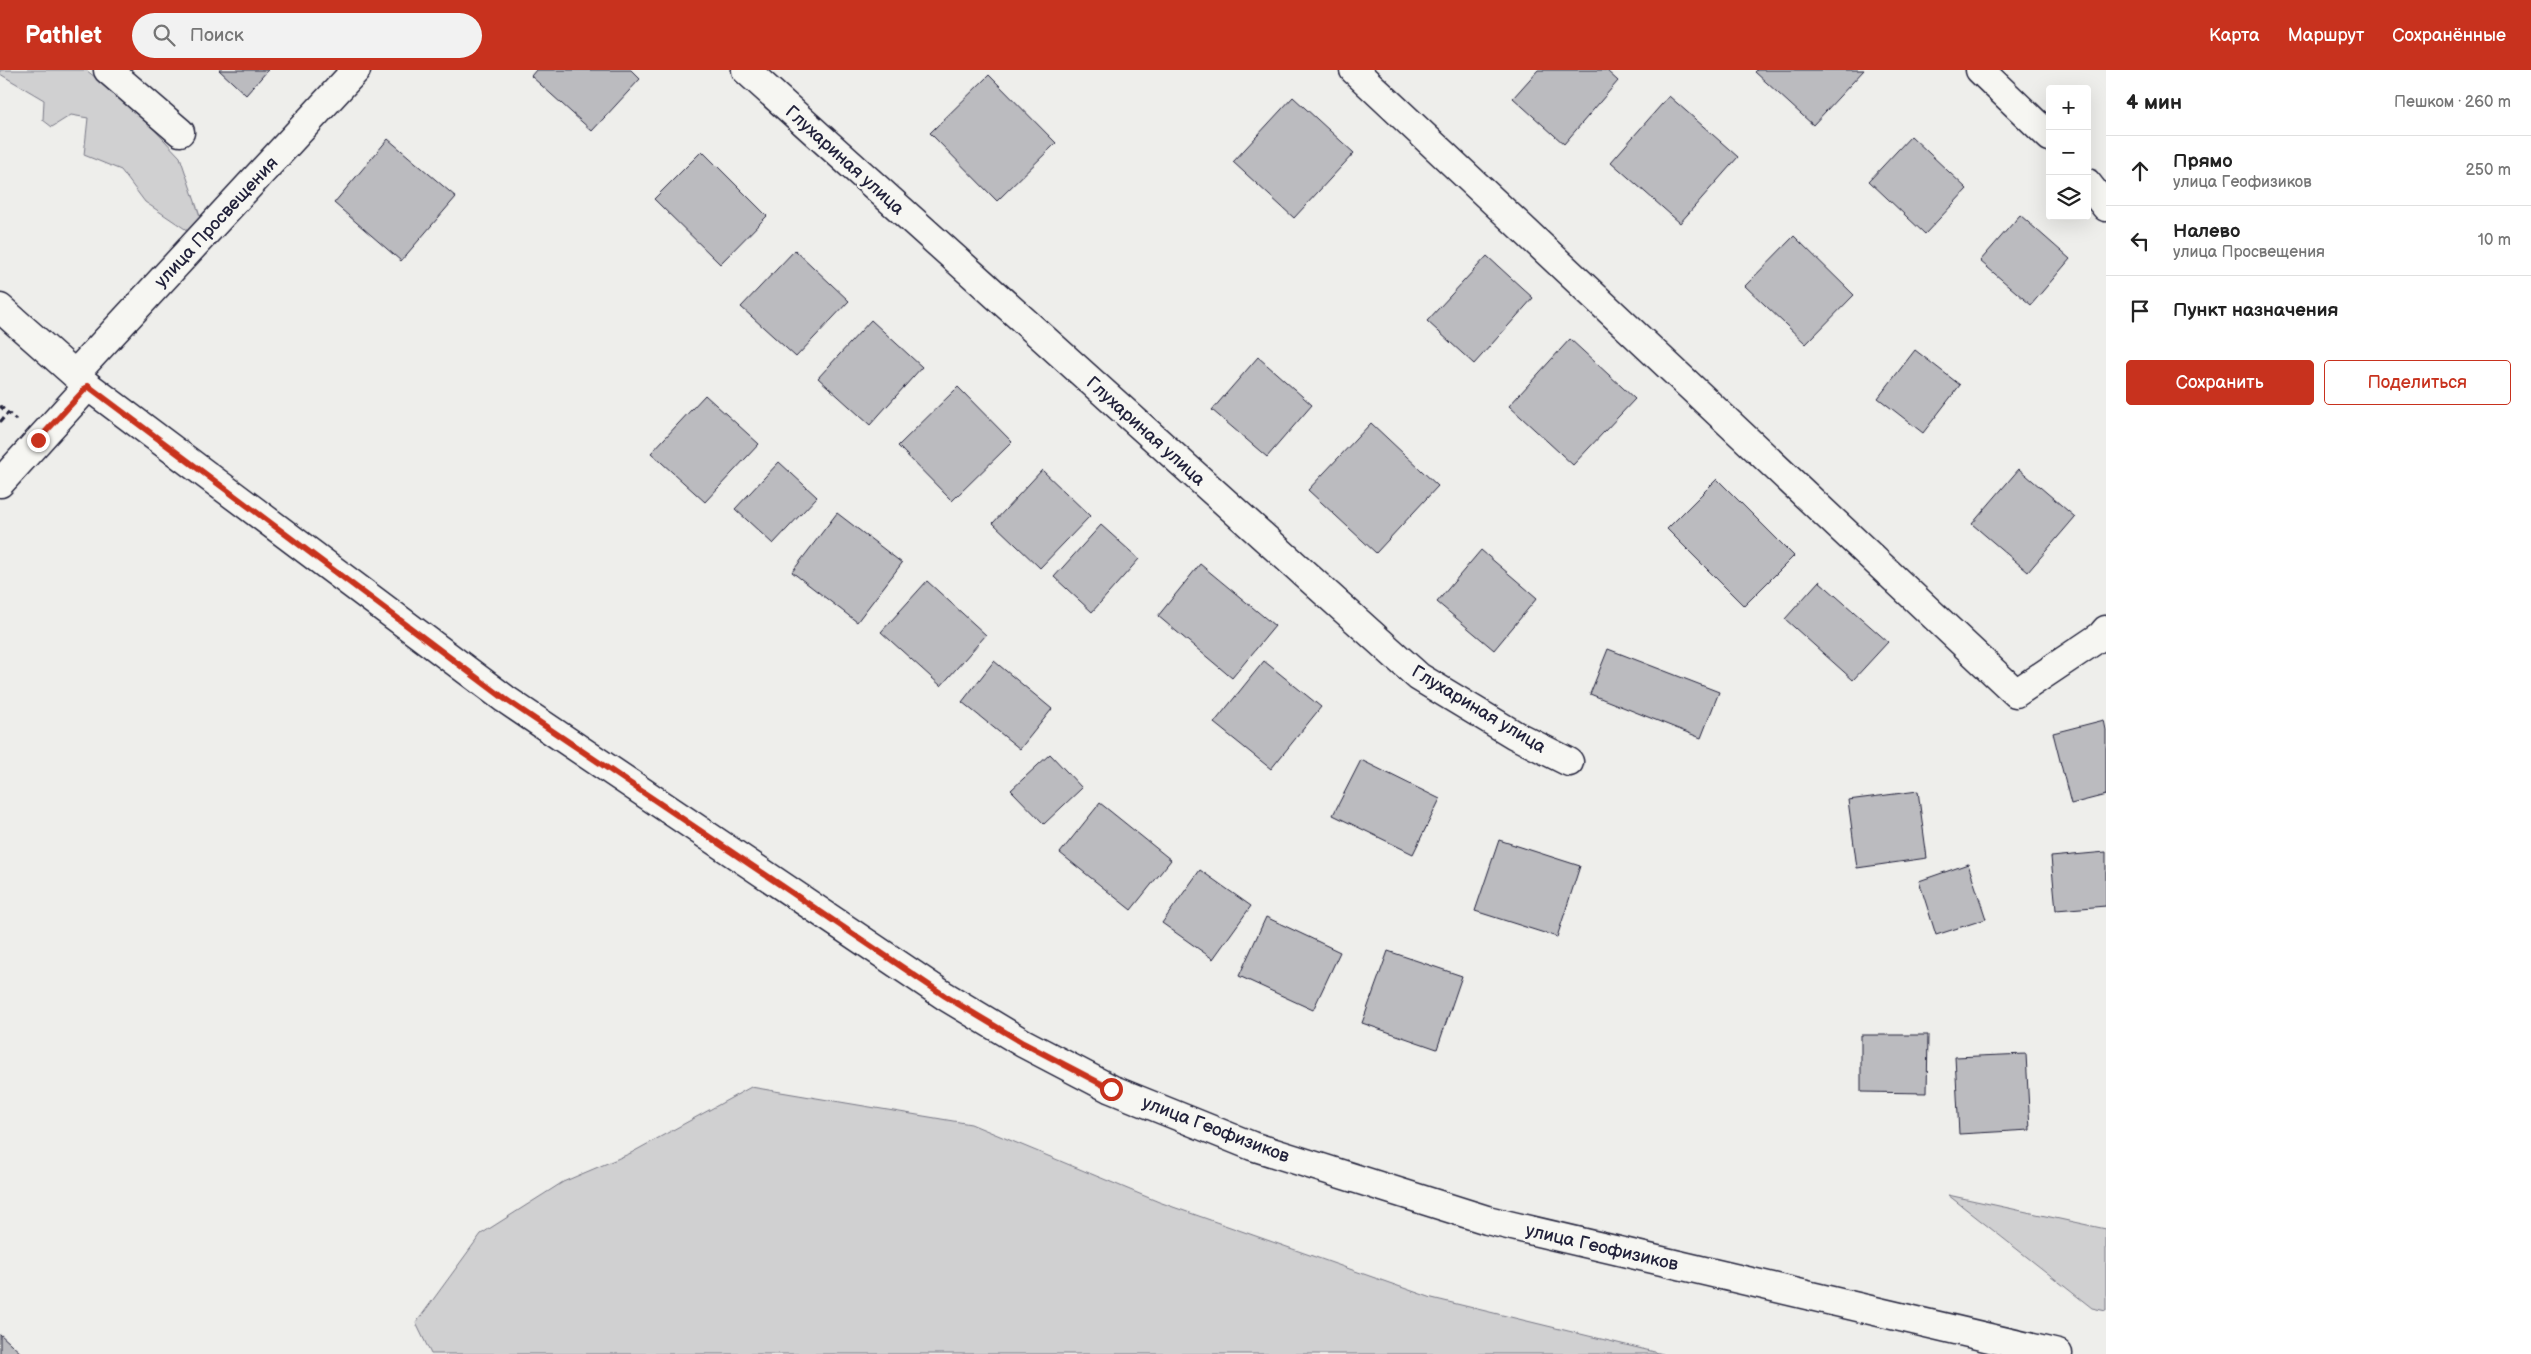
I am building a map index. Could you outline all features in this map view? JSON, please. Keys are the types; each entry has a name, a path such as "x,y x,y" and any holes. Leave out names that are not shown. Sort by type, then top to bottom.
{"street":[{"path":"108,70 180,132"},
{"name":"улица Просвещения","path":"0,483 81,380 356,70"},
{"name":"Глухариная улица","path":"746,70 1419,677 1515,735 1569,762"},
{"path":"1354,70 2016,693 2101,636 2106,630"},
{"path":"1980,70 2046,133"},
{"path":"2091,188 2106,206"},
{"name":"улица Геофизиков","path":"0,308 81,380 505,699 945,996 1023,1043 1111,1089 1252,1146 1487,1220 2058,1354"}],"path":[{"path":"0,422 8,413"}],"shaded area":[{"path":"0,70 86,70 132,106 180,157 206,234 194,235 145,202 121,170 84,155 88,118 71,115 52,127 43,120 44,100 0,74"},
{"path":"751,1087 971,1124 1159,1202 1432,1298 1663,1354 431,1354 416,1323 481,1234 563,1182 631,1153"},
{"path":"1948,1195 2106,1229 2106,1311 2092,1308"}],"building":[{"path":"219,70 268,70 246,95"},
{"path":"536,70 631,70 640,79 592,131 531,76"},
{"path":"1538,70 1606,70 1618,81 1564,144 1513,98"},
{"path":"1757,70 1864,70 1813,125 1755,72"},
{"path":"989,75 1056,143 997,201 930,133"},
{"path":"1669,96 1738,157 1680,223 1611,162"},
{"path":"1293,97 1354,153 1294,218 1233,162"},
{"path":"1911,136 1967,189 1925,234 1869,181"},
{"path":"388,139 456,197 401,261 334,203"},
{"path":"702,151 767,216 720,264 654,199"},
{"path":"2020,215 2070,259 2031,305 1980,261"},
{"path":"1794,236 1854,295 1806,344 1745,286"},
{"path":"795,250 849,301 796,357 741,307"},
{"path":"1487,256 1533,298 1474,364 1427,321"},
{"path":"871,320 922,367 870,425 818,378"},
{"path":"1570,339 1635,399 1573,465 1509,406"},
{"path":"1915,350 1960,385 1923,433 1878,398"},
{"path":"1258,357 1312,405 1267,457 1212,410"},
{"path":"958,387 1012,442 952,501 898,446"},
{"path":"705,395 759,444 705,502 651,453"},
{"path":"1371,423 1438,486 1376,553 1308,490"},
{"path":"779,462 817,497 773,544 735,509"},
{"path":"2019,469 2075,517 2028,572 1972,524"},
{"path":"1042,470 1090,516 1040,568 993,523"},
{"path":"1717,479 1794,556 1744,606 1667,529"},
{"path":"837,513 902,563 857,622 792,572"},
{"path":"1101,525 1139,559 1092,612 1054,577"},
{"path":"1481,550 1537,598 1494,650 1437,602"},
{"path":"1200,564 1275,626 1232,678 1158,616"},
{"path":"927,581 986,635 941,686 881,632"},
{"path":"1819,581 1888,642 1853,680 1785,619"},
{"path":"1608,649 1719,692 1701,738 1590,694"},
{"path":"994,661 1052,709 1020,749 962,702"},
{"path":"1264,661 1321,707 1271,769 1214,723"},
{"path":"2104,720 2106,730 2106,795 2071,804 2053,733"},
{"path":"1050,754 1082,788 1044,824 1011,790"},
{"path":"1361,760 1440,799 1413,854 1333,815"},
{"path":"1918,791 1927,858 1857,868 1848,800"},
{"path":"1100,803 1171,860 1131,910 1060,853"},
{"path":"1499,840 1580,866 1557,937 1475,911"},
{"path":"2106,852 2106,906 2056,910 2051,857"},
{"path":"1968,864 1986,919 1936,935 1919,881"},
{"path":"1200,870 1251,906 1213,959 1162,923"},
{"path":"1266,917 1340,952 1313,1010 1239,976"},
{"path":"1388,951 1462,976 1437,1049 1362,1023"},
{"path":"1861,1035 1928,1035 1927,1093 1861,1092"},
{"path":"2026,1054 2030,1130 1959,1134 1955,1057"},
{"path":"0,1334 22,1354 0,1354"}],"route":[{"path":"38,440 88,386 505,699 945,996 1023,1043 1111,1089"}]}
